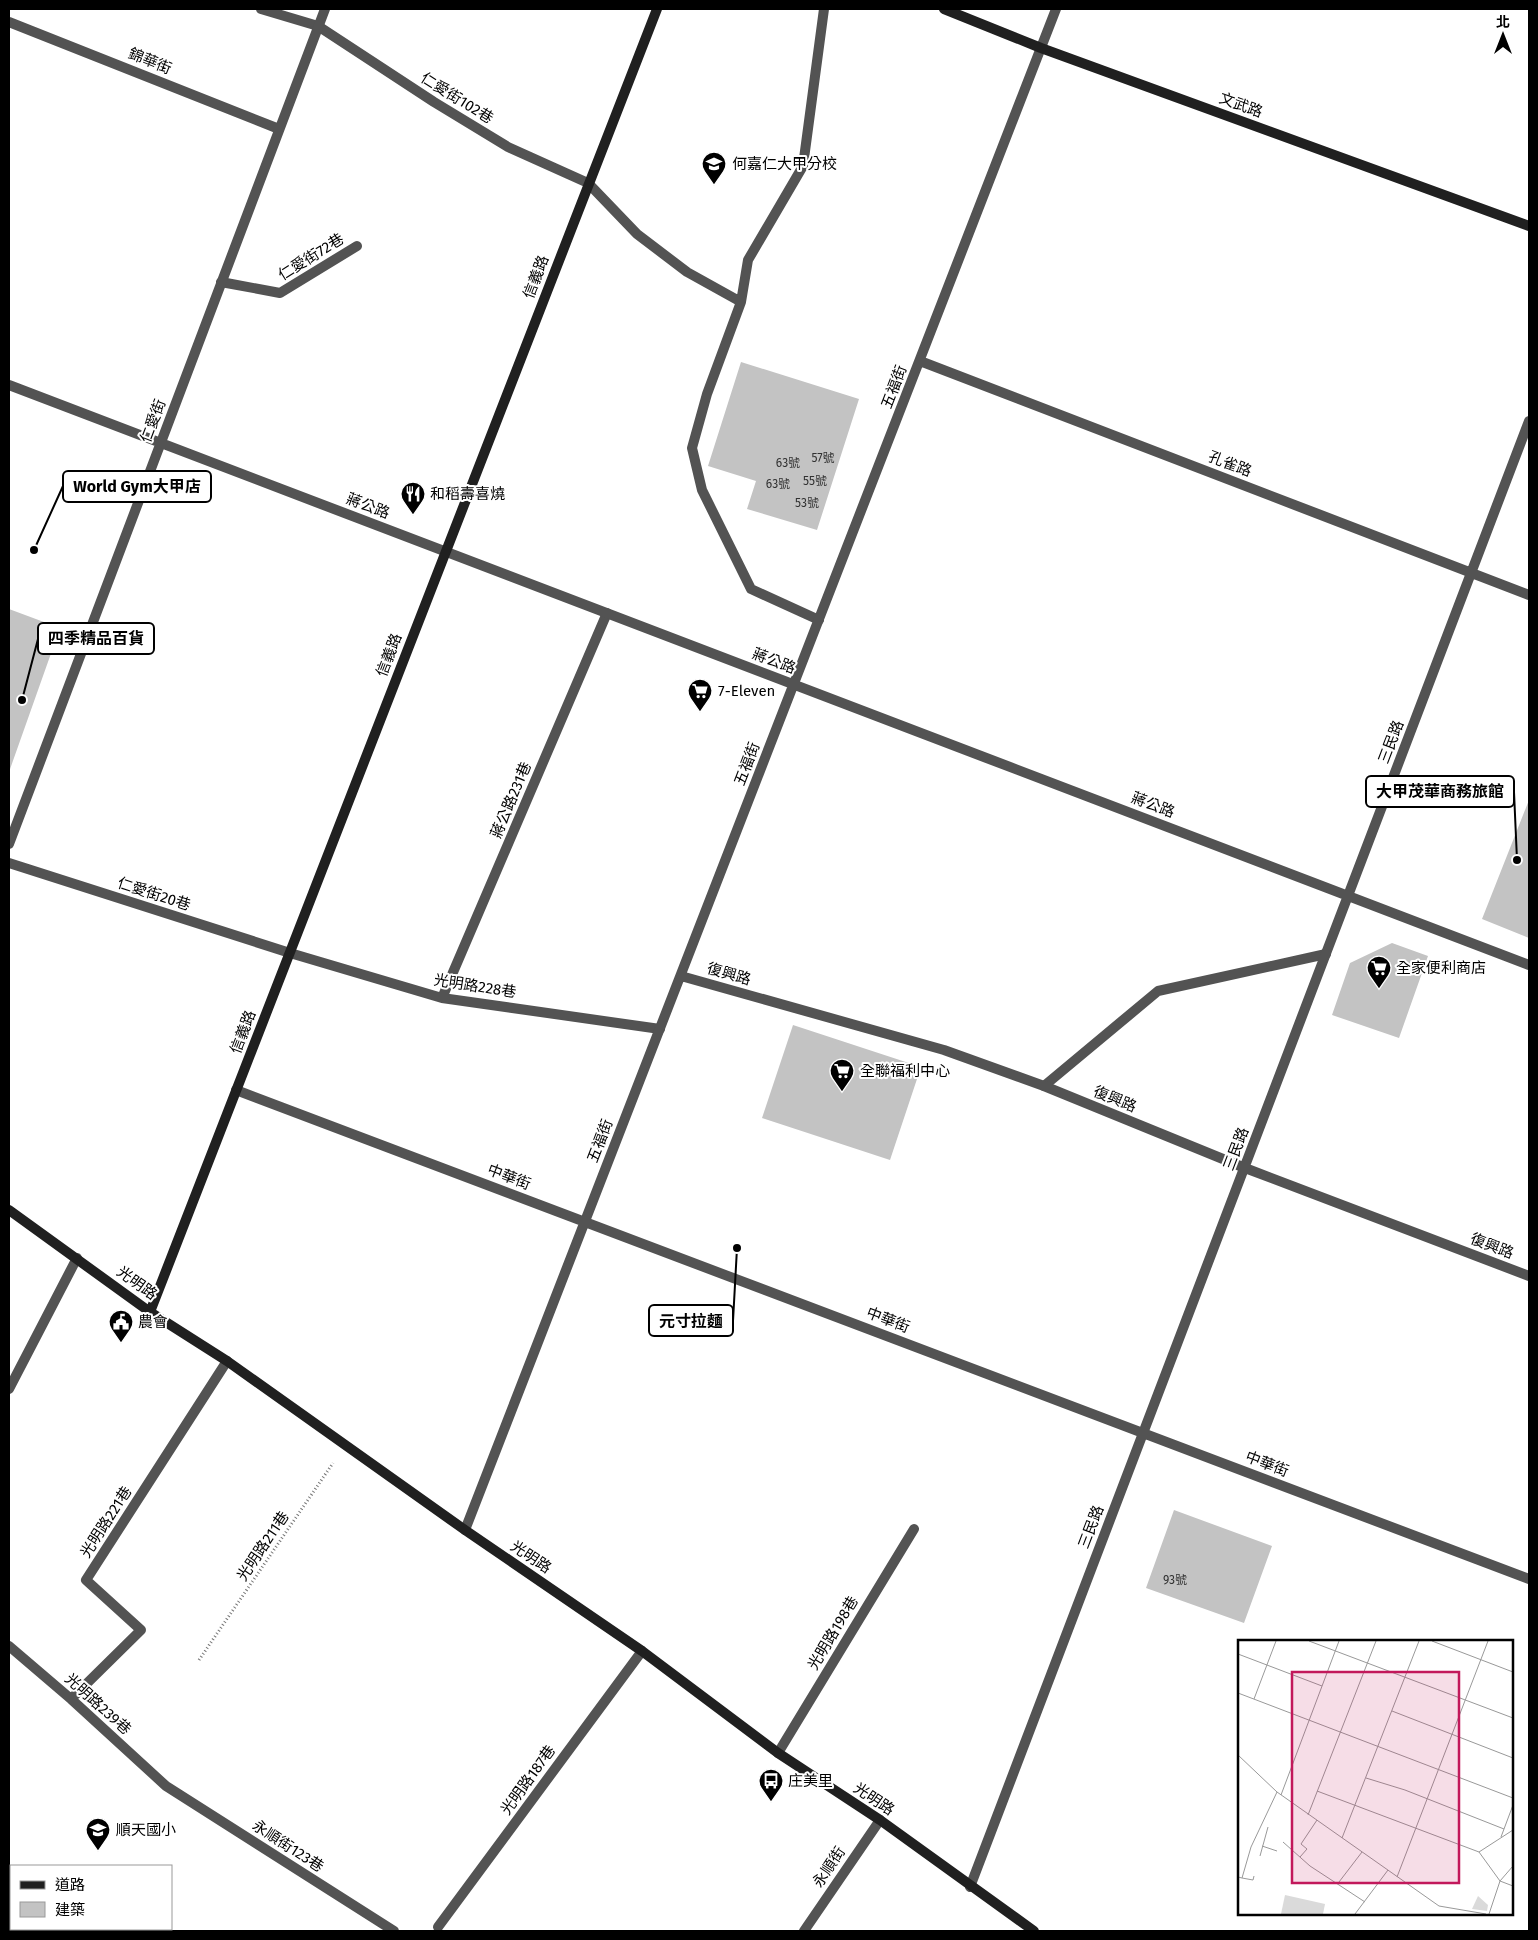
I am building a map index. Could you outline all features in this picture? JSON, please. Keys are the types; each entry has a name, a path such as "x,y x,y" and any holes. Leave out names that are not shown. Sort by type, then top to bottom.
{"street":[{"name":"仁愛街102巷","path":"261,9 318,26 434,102 508,147 588,183"},
{"name":"仁愛街","path":"9,844 325,9"},
{"name":"信義路","path":"150,1312 657,9"},
{"path":"819,620 751,589 702,490 692,448 707,394 741,302 748,260 803,166 824,9"},
{"name":"文武路","path":"944,9 1041,48 1529,226"},
{"name":"五福街","path":"465,1530 1056,9"},
{"name":"錦華街","path":"9,22 279,129"},
{"path":"588,183 637,234 687,272 741,302"},
{"name":"仁愛街72巷","path":"221,282 280,293 357,246"},
{"name":"孔雀路","path":"920,361 1529,595"},
{"name":"蔣公路","path":"9,385 1529,965"},
{"name":"三民路","path":"970,1887 1529,421"},
{"name":"蔣公路231巷","path":"442,998 607,613"},
{"name":"仁愛街20巷","path":"9,863 290,953"},
{"name":"光明路228巷","path":"290,953 442,998 660,1029"},
{"path":"1044,1086 1158,991 1326,954"},
{"name":"復興路","path":"681,976 944,1050 1044,1086 1245,1168 1529,1276"},
{"name":"中華街","path":"236,1090 1529,1579"},
{"name":"光明路","path":"9,1210 150,1312 228,1361 465,1530 642,1651 778,1753 880,1820 970,1887 1034,1931"},
{"path":"9,1389 77,1258"},
{"name":"光明路221巷","path":"71,1699 141,1630 86,1580 228,1361"},
{"name":"光明路198巷","path":"778,1753 914,1529"},
{"name":"光明路239巷","path":"9,1646 71,1699 166,1786"},
{"name":"光明路187巷","path":"438,1927 642,1651"},
{"name":"永順街123巷","path":"166,1786 394,1931"},
{"name":"永順街","path":"804,1931 880,1820"}],"path":[{"name":"光明路211巷","path":"199,1660 346,1444"}],"building":[{"path":"741,362 859,399 817,530 747,509 756,481 708,466"},
{"path":"9,609 60,628 9,772"},
{"path":"1529,800 1529,938 1482,919"},
{"name":"全家便利商店","path":"1392,943 1428,956 1399,1038 1332,1015 1350,963"},
{"name":"全聯福利中心","path":"793,1025 921,1067 890,1160 762,1118"},
{"path":"1174,1510 1272,1546 1244,1623 1146,1588"}],"place":[{"name":"何嘉仁大甲分校","path":"714,185"},
{"name":"和稻壽喜燒","path":"413,515"},
{"name":"World Gym大甲店","path":"34,550"},
{"name":"四季精品百貨","path":"22,700"},
{"name":"7-Eleven","path":"700,712"},
{"name":"大甲茂華商務旅館","path":"1517,860"},
{"name":"全家便利商店","path":"1379,989"},
{"name":"全聯福利中心","path":"842,1092"},
{"name":"元寸拉麵","path":"737,1248"},
{"name":"農會","path":"121,1343"},
{"name":"庄美里","path":"771,1802"},
{"name":"順天國小","path":"98,1851"}]}
